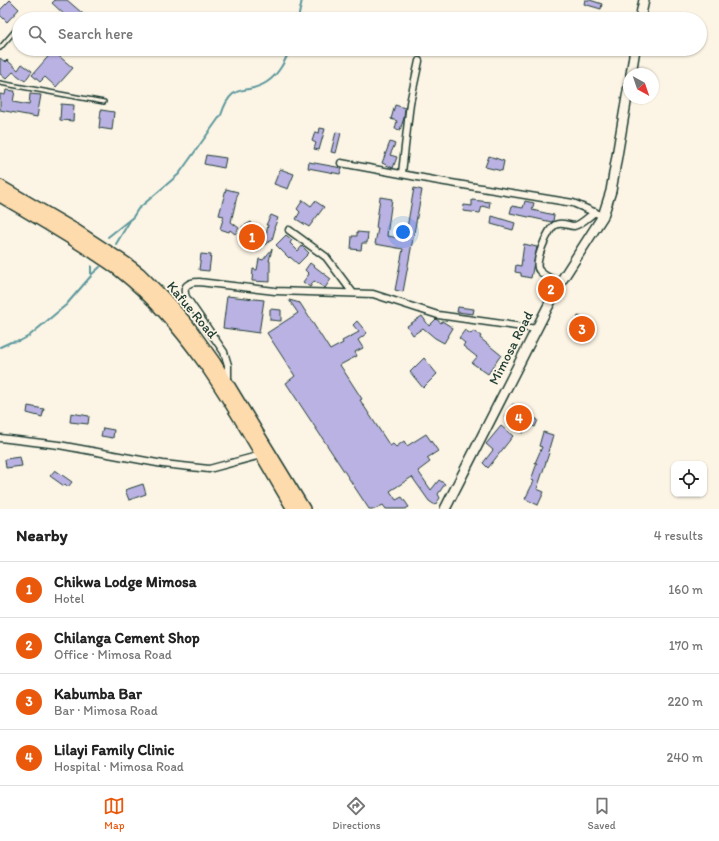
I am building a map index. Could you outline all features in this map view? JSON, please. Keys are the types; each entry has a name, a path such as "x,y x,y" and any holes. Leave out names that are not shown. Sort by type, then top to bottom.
{"highway":[{"name":"Kafue Road","path":"0,186 126,263 139,273 164,298 188,325 207,350 304,509"},
{"name":"Kafue Road","path":"0,196 106,261 120,271 155,302 178,328 216,382 293,509"}],"street":[{"path":"641,12 644,0"},
{"path":"632,68 634,56"},
{"path":"402,173 412,91 419,61"},
{"name":"Mimosa Road","path":"445,509 560,283 611,191 626,104"},
{"path":"341,163 574,203 599,214"},
{"path":"560,283 539,271 537,267 549,232 555,225 560,223 573,226 599,214"},
{"path":"289,230 326,257 353,293"},
{"path":"228,383 228,365 224,352 186,298 184,291 186,285 192,282 276,291 373,294 438,315 537,329"},
{"path":"0,438 59,445 163,464 209,469 260,455"}],"lane":[{"path":"0,48 12,34"},
{"path":"0,83 104,102"}],"building":[{"path":"10,0 19,9 16,12 12,12 12,17 7,22 0,15 0,10"},
{"path":"55,0 67,0 81,12 62,12 52,3"},
{"path":"585,0 602,4 601,9 584,4"},
{"path":"49,56 59,56 73,68 56,87 45,77 40,82 32,75"},
{"path":"0,58 5,62 7,60 18,70 22,64 32,71 25,81 13,72 6,79 0,74"},
{"path":"6,90 15,91 13,102 29,105 30,94 41,95 37,117 0,110 0,94 5,95"},
{"path":"61,104 74,105 73,121 60,120"},
{"path":"395,105 405,108 404,118 400,130 395,129 397,121 391,119"},
{"path":"101,110 114,112 112,130 99,128"},
{"path":"320,128 325,129 319,150 314,149 316,143 312,141 315,132 319,133"},
{"path":"336,132 341,133 336,153 331,152"},
{"path":"390,142 395,144 390,155 397,157 393,168 382,163"},
{"path":"206,155 226,158 224,168 204,164"},
{"path":"489,156 504,161 502,171 485,167"},
{"path":"309,162 342,168 340,174 308,168"},
{"path":"280,169 294,174 288,189 274,184"},
{"path":"414,188 422,190 403,292 395,290 403,249 375,244 378,228 376,228 380,197 392,199 387,236 405,239"},
{"path":"226,189 238,192 231,222 239,228 235,234 230,230 229,232 220,229 224,216 219,215"},
{"path":"303,200 311,206 315,201 324,207 309,227 296,219 300,212 297,209"},
{"path":"472,200 490,202 489,208 482,206 480,213 463,211 464,205 472,206"},
{"path":"525,201 534,203 532,210 554,215 553,221 510,213 512,206 523,208"},
{"path":"271,215 278,218 274,228 272,240 264,245 268,225 266,225"},
{"path":"492,216 515,223 513,230 491,224"},
{"path":"251,222 262,245 253,250 242,227"},
{"path":"357,232 368,233 367,243 362,243 361,250 351,249 352,236 357,236"},
{"path":"286,235 292,240 290,243 298,251 302,246 309,253 298,264 290,257 289,258 276,245"},
{"path":"524,244 537,247 531,278 521,276 521,273 515,272 516,265 521,266"},
{"path":"272,249 269,261 270,282 252,281 253,269 257,270 259,259 263,260"},
{"path":"201,254 211,255 209,271 199,270"},
{"path":"310,263 331,279 325,288 314,281 310,287 303,282 309,274 305,270"},
{"path":"227,296 264,300 259,333 223,328"},
{"path":"289,300 300,303 330,350 343,343 342,341 359,332 353,325 357,321 367,333 358,340 363,348 355,352 357,356 340,365 362,399 360,400 390,446 393,444 396,447 404,441 407,446 426,434 438,451 427,458 430,462 418,471 431,490 439,480 445,484 438,494 440,498 435,505 429,501 412,477 390,491 396,500 402,497 409,507 405,509 386,509 383,505 375,509 369,509 286,383 295,376 267,333 298,313"},
{"path":"458,307 474,309 473,314 457,312"},
{"path":"270,309 281,310 281,321 270,320"},
{"path":"422,316 429,326 436,319 453,328 444,343 423,328 413,335 407,326"},
{"path":"578,316 588,319 583,338 571,335 575,320 577,321"},
{"path":"465,330 471,334 473,331 481,336 480,338 501,355 488,374 472,363 477,357 463,346 465,343 459,338"},
{"path":"424,358 437,374 423,388 410,372"},
{"path":"513,404 538,420 535,427 528,424 523,433 516,430 519,425 505,417"},
{"path":"28,406 44,409 42,417 27,413"},
{"path":"71,413 89,416 88,424 70,422"},
{"path":"501,426 513,436 488,468 483,463 493,450 486,444"},
{"path":"103,428 114,430 113,438 101,436"},
{"path":"543,432 553,435 549,453 537,489 544,492 538,505 525,499 534,481 531,480 537,463 535,463 542,447 539,446"},
{"path":"20,457 22,466 6,468 5,459"},
{"path":"55,470 72,482 68,487 65,484 64,486 50,476"},
{"path":"143,484 146,494 129,500 125,490"}],"waterway":[{"path":"299,12 302,0"},
{"path":"108,237 133,217 138,209 179,174 221,115 230,97 235,93 267,82 275,75 287,56"},
{"path":"116,244 131,219"},
{"path":"0,347 11,342 20,341 29,336 66,305 91,276 91,266"},
{"path":"91,275 100,267"}],"place":[{"name":"Chikwa Lodge Mimosa","path":"252,237"},
{"name":"Chilanga Cement Shop","path":"551,289"},
{"name":"Kabumba Bar","path":"582,329"},
{"name":"Lilayi Family Clinic","path":"519,418"}]}
